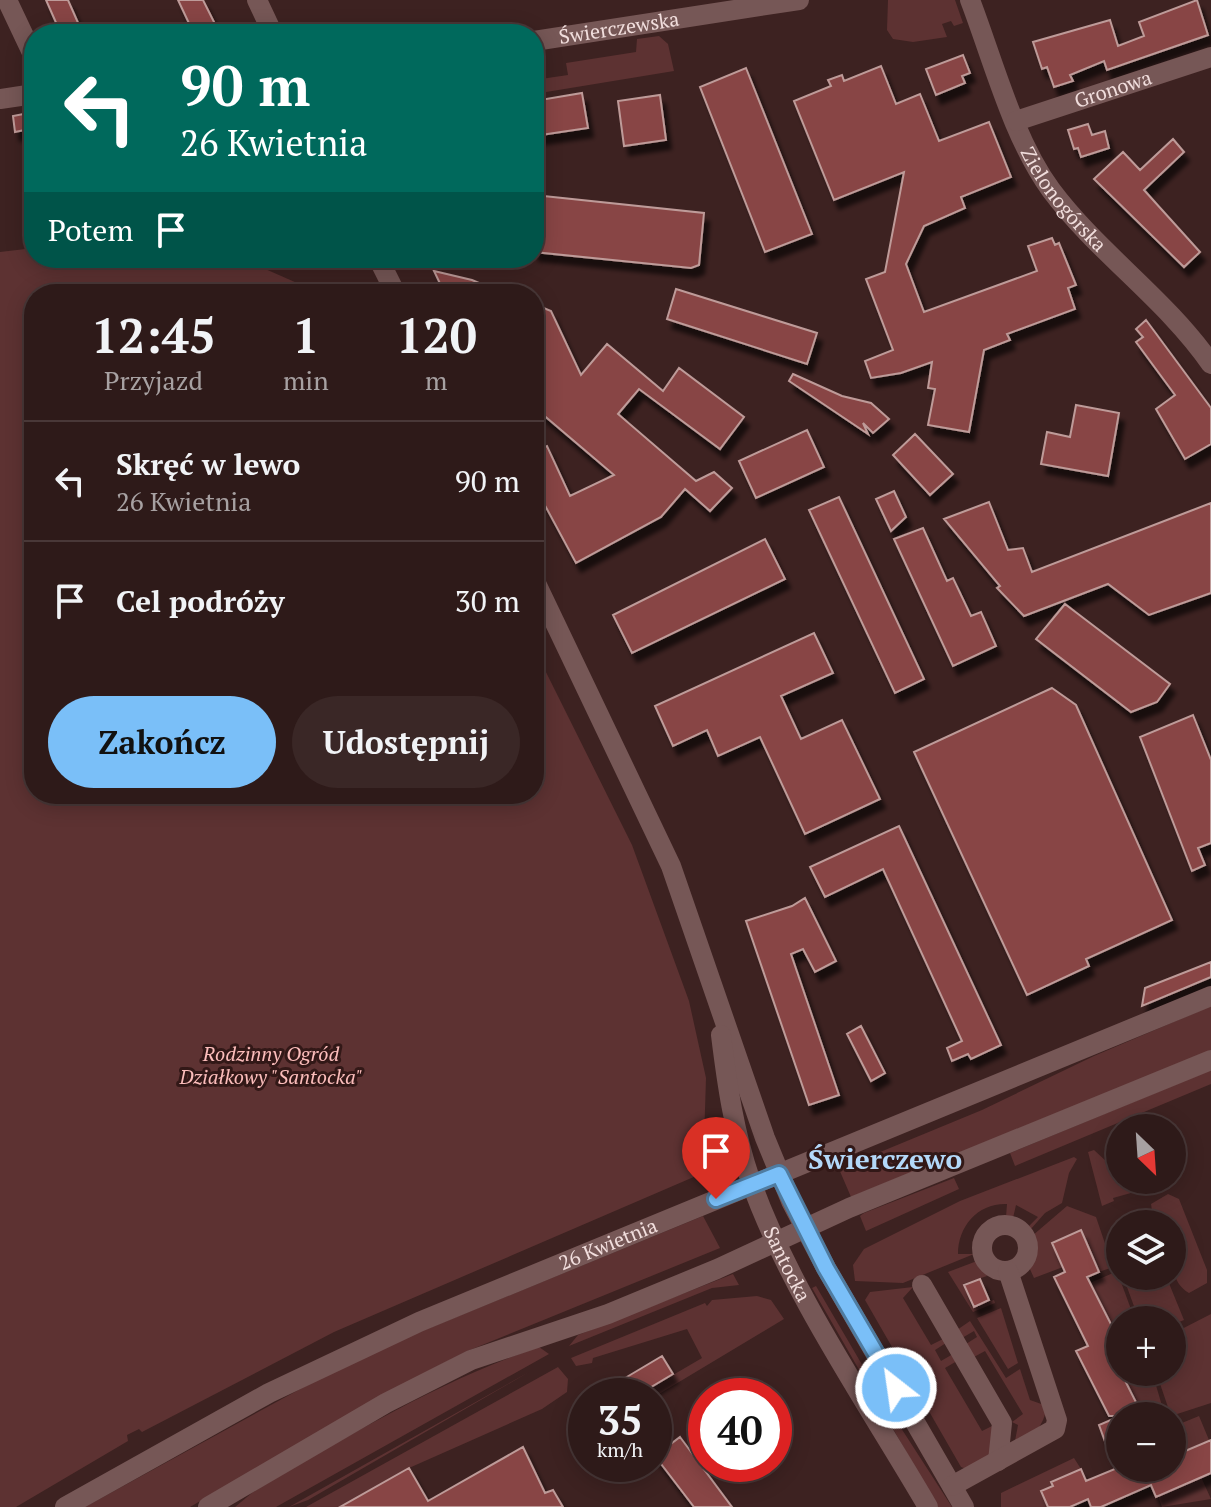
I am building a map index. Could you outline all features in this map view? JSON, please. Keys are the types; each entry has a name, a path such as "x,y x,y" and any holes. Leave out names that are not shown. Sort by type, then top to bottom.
{"street":[{"path":"7,0 24,36"},
{"path":"257,0 268,24"},
{"name":"Świerczewska","path":"544,39 799,0"},
{"name":"Zielonogórska","path":"970,0 1016,121 1032,158 1052,191 1183,328 1211,364"},
{"name":"Gronowa","path":"1016,121 1211,57"},
{"path":"0,99 24,95"},
{"name":"Santocka","path":"544,600 662,845 694,924 779,1174 804,1228 964,1507"},
{"name":"Santocka","path":"717,995 728,1093 752,1185 776,1242 928,1507"},
{"name":"26 Kwietnia","path":"65,1507 333,1361 464,1303 1211,996"},
{"path":"208,1507 376,1409 463,1364 528,1338 594,1319 804,1228 1211,1060"},
{"path":"952,1486 1049,1436 1057,1420 1008,1271"},
{"path":"922,1285 1002,1423 998,1461"}],"green space":[{"path":"888,0 955,0 963,23 954,26 951,21 942,24 947,37 913,42 893,39 887,30"},
{"path":"659,36 668,44 674,71 544,92 544,79 568,75 566,63 636,52 637,39"},
{"name":"Rodzinny Ogród Działkowy \"Santocka\"","path":"24,249 24,268 263,268 299,284 24,284 24,804 544,804 544,668 632,845 689,1001 706,1078 703,1173 334,1332 142,1432 139,1429 127,1435 128,1441 16,1507 0,1507 0,252"},
{"path":"1211,1006 1211,1050 851,1197 839,1169 982,1110 1094,1056"},
{"path":"1211,1070 1211,1084 1139,1114 1106,1114 1106,1128 1015,1166 1010,1153"},
{"path":"1094,1150 1106,1161 1106,1194 1127,1194 1113,1198 1114,1201 1102,1206 1088,1152"},
{"path":"1074,1157 1077,1159 1069,1173 1062,1203 1045,1213 1030,1230 1028,1227 1038,1217 1016,1205 1013,1218 1006,1217 1007,1204 987,1207 972,1218 959,1244 958,1254 974,1254 903,1283 855,1281 853,1265 864,1249 960,1201"},
{"path":"954,1178 959,1189 866,1231 860,1216 864,1213"},
{"path":"1168,1194 1179,1199 1183,1210 1152,1210 1151,1204"},
{"path":"1067,1206 1096,1217 1106,1246 1106,1270 1099,1272 1081,1230 1053,1243 1063,1267 1034,1278 1029,1267 1035,1250 1032,1236"},
{"path":"703,1216 720,1248 465,1352 370,1402 190,1507 85,1507 324,1376 415,1334"},
{"path":"1186,1217 1207,1270 1207,1283 1189,1293 1186,1290"},
{"path":"977,1261 987,1276 963,1284 972,1307 994,1300 995,1303 973,1312 948,1272"},
{"path":"733,1274 739,1285 712,1288 569,1346 578,1335"},
{"path":"1106,1276 1106,1290 1124,1290 1130,1306 1106,1306 1106,1314 1090,1283"},
{"path":"816,1286 881,1397 952,1507 938,1507 812,1288"},
{"path":"913,1287 903,1298 931,1345 943,1339 946,1343 935,1350 941,1361 953,1354 957,1361 945,1368 982,1431 994,1425 989,1459 966,1469 961,1467 865,1300 870,1292"},
{"path":"1128,1290 1172,1290 1178,1306 1134,1306"},
{"path":"757,1296 771,1300 784,1319 672,1386 672,1378 668,1378 702,1358 687,1329 593,1358 592,1363 576,1366 571,1358 705,1303 707,1306 712,1300"},
{"path":"1001,1308 1018,1363 1008,1369 977,1318"},
{"path":"1211,1314 1211,1403 1186,1411 1186,1402 1166,1402 1161,1386 1186,1386 1186,1327"},
{"path":"970,1321 1006,1378 1020,1369 1030,1400 1047,1406 1039,1427 1023,1440 1007,1443 1015,1441 1018,1425 1012,1422 1023,1414 985,1351 974,1357 966,1344 977,1337 974,1331 962,1338 957,1330"},
{"path":"539,1347 549,1354 276,1507 235,1507 253,1492 393,1412 464,1377"},
{"path":"558,1367 568,1379 567,1392 542,1409 409,1468 340,1507 306,1507"},
{"path":"529,1372 308,1500 289,1507"},
{"path":"1125,1386 1156,1386 1161,1402 1137,1402 1132,1391 1128,1392"},
{"path":"1199,1416 1209,1440 1186,1450 1186,1421"},
{"path":"1074,1458 1081,1469 1051,1481 1052,1486 1040,1491 1048,1507 1001,1507 1001,1493"},
{"path":"1201,1477 1211,1499 1162,1507 1158,1496"}],"building":[{"path":"46,0 68,0 79,24 57,24"},
{"path":"178,0 203,0 215,24 189,24"},
{"path":"1197,0 1208,35 1107,70 1104,61 1070,75 1073,81 1054,87 1047,67 1042,69 1033,42 1110,20 1118,46 1144,36 1139,22"},
{"path":"963,55 970,73 962,76 965,83 936,95 926,69"},
{"path":"881,66 896,104 920,94 939,141 989,122 1011,177 961,197 965,208 924,226 906,264 924,312 1037,271 1028,246 1052,238 1055,245 1059,243 1076,285 1068,288 1075,309 1007,334 1010,340 984,350 969,432 928,425 935,389 928,388 932,362 901,373 871,378 865,361 893,350 866,279 885,272 904,172 834,200 794,101 831,86 828,80 842,75 844,81"},
{"path":"746,68 812,234 765,252 700,87"},
{"path":"582,93 588,128 544,135 544,99"},
{"path":"660,95 666,140 624,146 618,101"},
{"path":"24,114 24,130 15,132 13,116"},
{"path":"1088,124 1092,135 1105,131 1109,148 1081,157 1078,148 1074,149 1068,130"},
{"path":"1173,139 1184,152 1144,190 1200,252 1184,267 1094,179 1123,152 1140,170"},
{"path":"544,196 704,213 699,265 691,268 544,253"},
{"path":"434,271 481,284 440,284"},
{"path":"676,289 817,333 807,364 667,319"},
{"path":"544,308 551,311 581,375 607,344 663,391 679,368 744,417 720,449 639,389 618,414 696,481 714,472 732,488 710,511 685,489 661,517 576,563 544,504 544,447 547,446 570,496 614,475 544,416"},
{"path":"1146,320 1211,408 1211,444 1185,459 1156,409 1175,395 1136,342 1143,337 1136,329"},
{"path":"793,374 842,396 871,403 889,419 873,433 863,423 868,434 789,381"},
{"path":"1076,405 1119,413 1108,476 1041,464 1047,432 1070,437"},
{"path":"807,430 824,467 756,498 739,461"},
{"path":"915,434 953,474 930,495 893,455"},
{"path":"894,491 906,517 891,531 876,499"},
{"path":"839,497 924,679 895,693 809,510"},
{"path":"989,502 1008,550 1023,548 1032,572 1211,503 1211,593 1149,615 1108,584 1024,616 997,588 1000,586 944,519"},
{"path":"923,528 947,581 953,578 971,616 981,612 996,646 953,666 894,539"},
{"path":"765,539 785,579 632,653 613,615"},
{"path":"1065,604 1170,684 1157,702 1131,712 1036,639"},
{"path":"814,633 833,673 781,696 801,739 842,720 880,799 805,834 760,737 718,756 707,730 673,746 655,706"},
{"path":"1052,688 1076,705 1172,920 1086,959 1089,966 1027,995 914,752"},
{"path":"1193,715 1211,760 1211,843 1198,848 1205,865 1192,871 1140,737"},
{"path":"899,826 1001,1045 971,1059 968,1054 952,1061 947,1048 962,1041 883,869 825,897 810,867"},
{"path":"805,898 836,961 815,972 803,949 791,954 839,1095 809,1105 746,921 792,906"},
{"path":"1211,962 1211,977 1142,1006 1145,988"},
{"path":"861,1026 885,1073 871,1081 847,1034"},
{"path":"1081,1230 1099,1272 1087,1277 1106,1314 1106,1386 1128,1386 1136,1402 1106,1402 1106,1410 1076,1351 1088,1346 1054,1277 1065,1272 1052,1243"},
{"path":"980,1279 989,1300 974,1307 964,1285"},
{"path":"662,1356 673,1374 666,1378 625,1378"},
{"path":"1106,1422 1106,1444 1099,1425"},
{"path":"680,1437 688,1448 688,1482 713,1482 732,1507 694,1507 672,1478 672,1443"},
{"path":"1211,1440 1211,1473 1156,1497 1151,1485 1101,1507 1091,1507 1088,1499 1070,1507 1048,1507 1041,1491 1053,1486 1051,1482 1081,1469 1086,1481 1106,1473 1106,1482 1186,1482 1186,1451"},
{"path":"523,1447 545,1493 553,1490 563,1507 340,1507 409,1468 428,1501"}],"district":[{"name":"Świerczewo","path":"885,1159"}],"route":[{"path":"716,1199 779,1174 804,1228 896,1388"}]}
